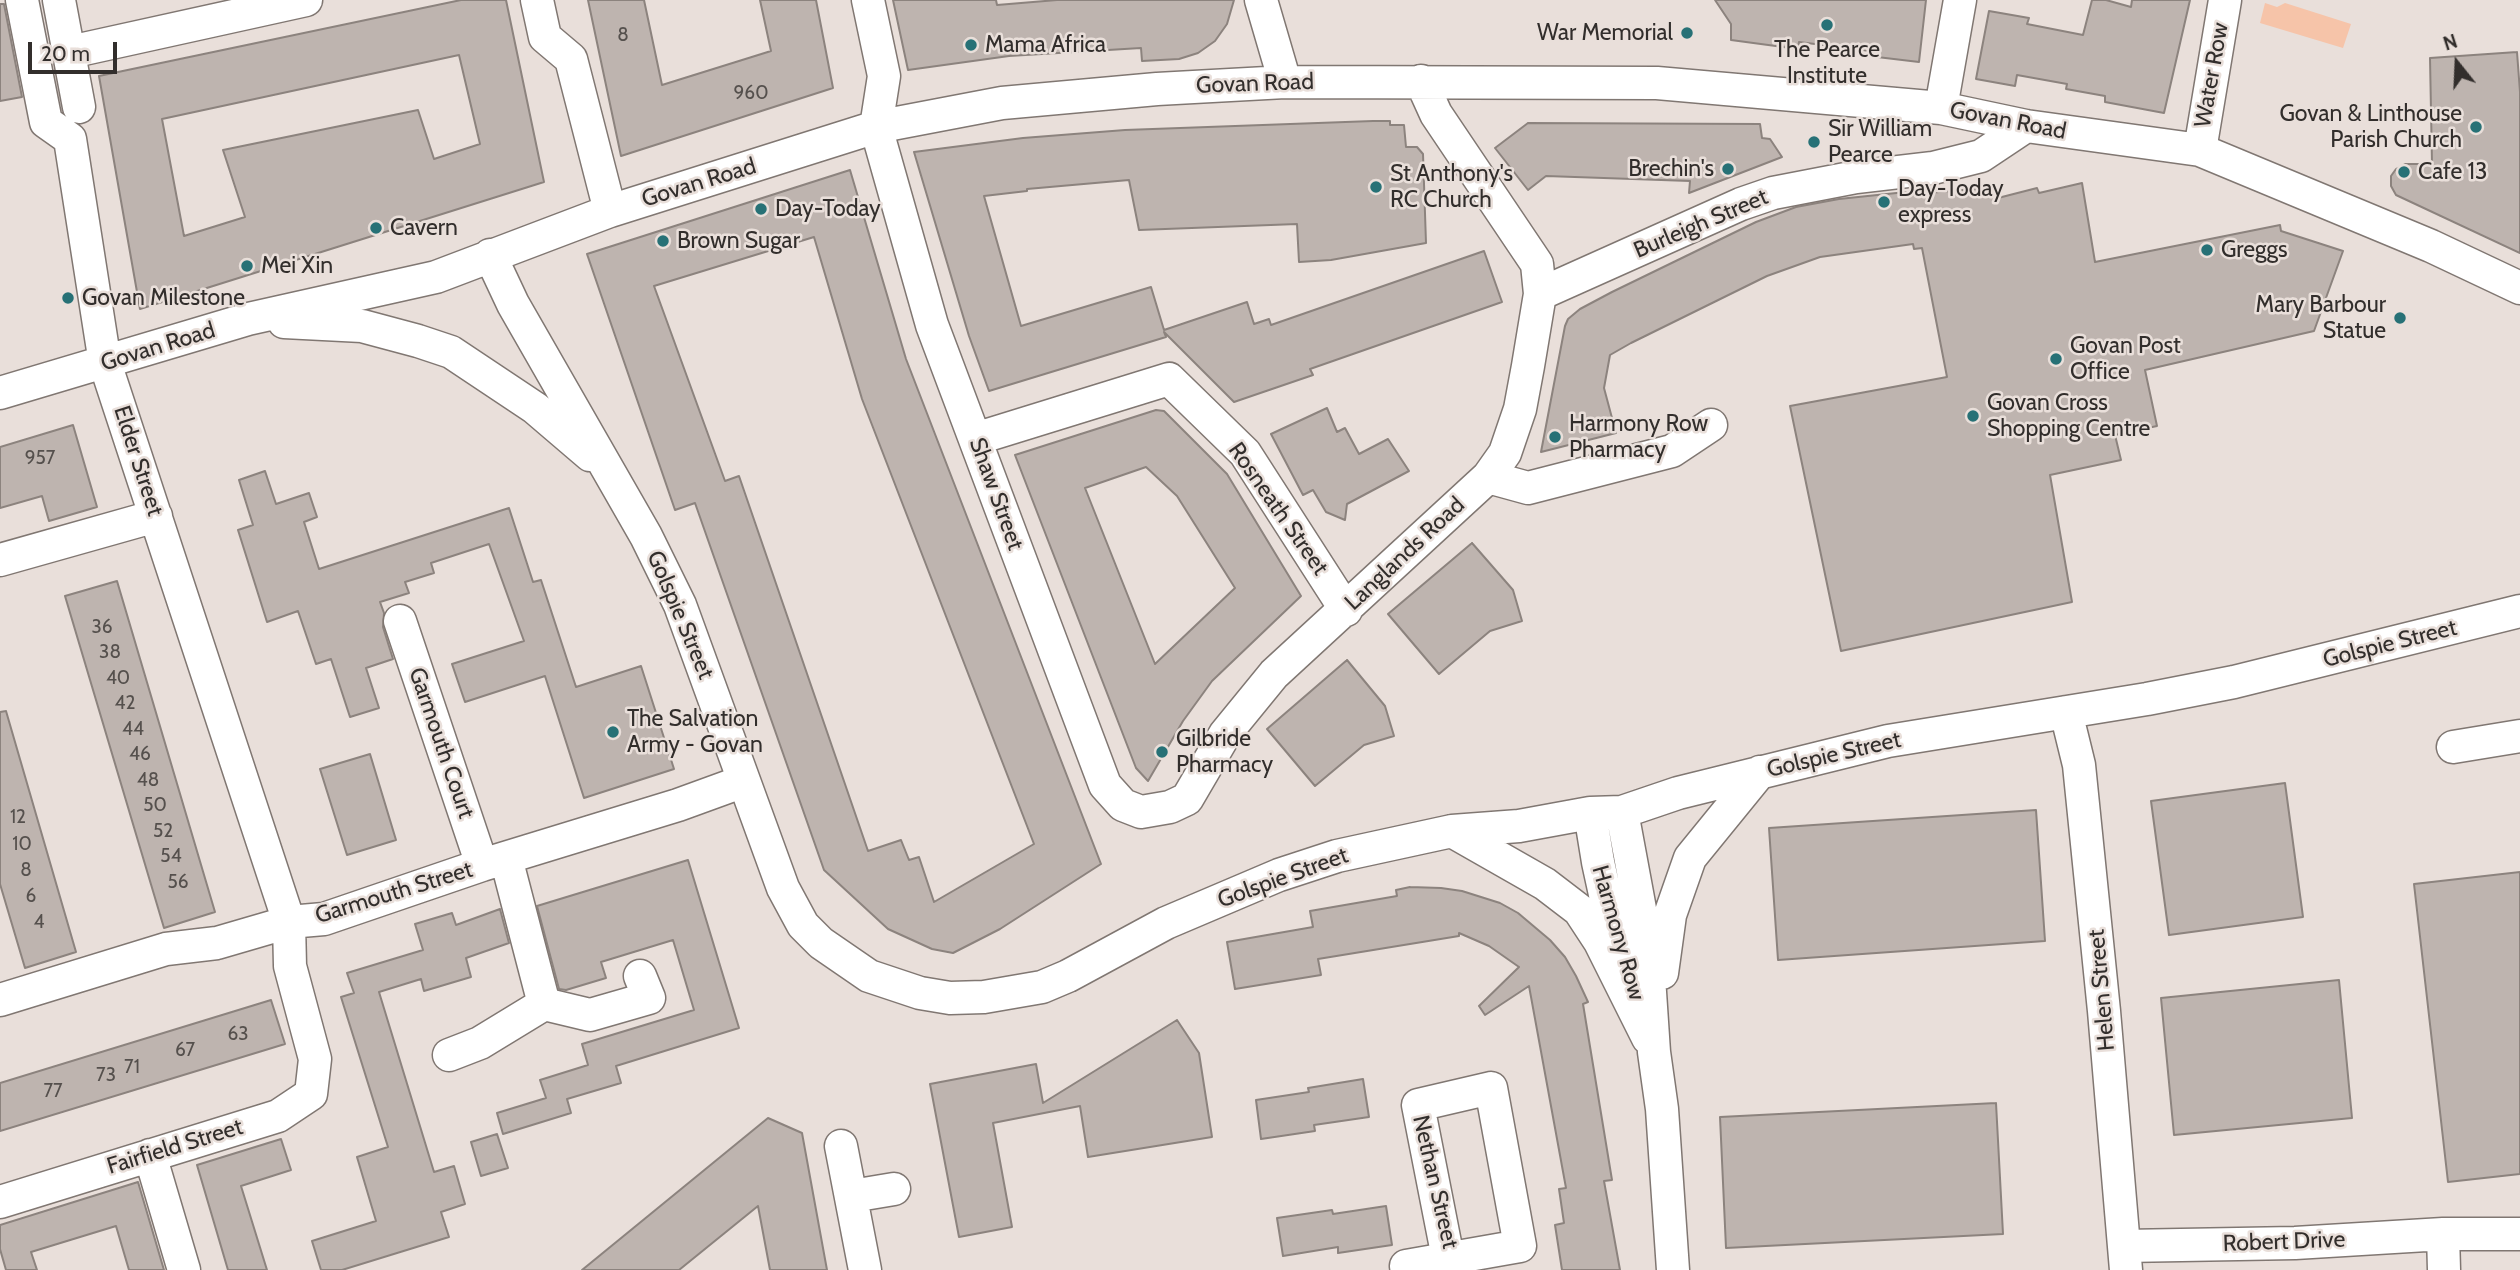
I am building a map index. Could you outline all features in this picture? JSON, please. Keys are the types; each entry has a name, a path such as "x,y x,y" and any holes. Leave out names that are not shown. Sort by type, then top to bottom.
{"street":[{"name":"Elder Street","path":"22,0 46,122 70,139 105,363 289,922 290,965 315,1059"},
{"path":"59,0 79,107"},
{"path":"70,52 306,0"},
{"path":"537,0 545,37 571,59 610,211"},
{"path":"868,0 884,76 876,127"},
{"path":"1261,0 1285,82"},
{"path":"1941,108 1960,0"},
{"name":"Water Row","path":"2200,150 2225,0"},
{"name":"Govan Road","path":"0,393 248,319 436,277 610,211 876,127 1002,103 1157,89 1285,82 1657,83 1941,108 2026,126 2200,150 2431,246 2520,288"},
{"path":"1421,82 1436,114 1536,264 1540,294 1520,409 1505,453 1488,477 1528,488 1672,451 1711,425"},
{"name":"Burleigh Street","path":"1540,294 1741,204 1773,193 1856,177 1933,168 1981,156 2026,126"},
{"name":"Shaw Street","path":"876,127 932,325 1104,785 1123,805 1142,812 1170,807"},
{"name":"Golspie Street","path":"490,255 513,303 646,536 680,606 783,888 803,925 821,943 869,976 920,993 950,998 984,997 1042,987 1068,976 1166,923 1279,875 1337,856 1452,831 1519,826 1590,813 1622,812 1678,793 1888,741 2234,682 2520,611"},
{"path":"248,319 362,326 451,352 535,408 605,467"},
{"name":"Rosneath Street","path":"975,439 1169,379 1245,453 1346,610"},
{"name":"Langlands Road","path":"1170,807 1187,799 1225,734 1274,674 1488,477"},
{"path":"0,561 156,516"},
{"name":"Garmouth Court","path":"400,621 494,862 544,1004"},
{"name":"Helen Street","path":"2066,712 2079,765 2125,1258"},
{"path":"2453,747 2520,736"},
{"name":"Harmony Row","path":"1654,1052 1666,936 1676,893 1690,858 1760,772"},
{"name":"Garmouth Street","path":"0,1000 166,949 217,943 289,922 324,919 494,862 678,805 744,781"},
{"name":"Harmony Row","path":"1622,812 1647,947 1673,1270"},
{"name":"Harmony Row","path":"1590,813 1613,931 1654,1052"},
{"name":"Harmony Row","path":"1452,831 1545,884 1579,910 1600,942 1654,1052"},
{"path":"449,1055 480,1043 544,1004 590,1015 649,998 640,976"},
{"name":"Fairfield Street","path":"0,1202 278,1116 311,1094 315,1059"},
{"name":"Nethan Street","path":"1491,1088 1523,1258 1447,1258 1418,1105 1491,1088"},
{"path":"841,1146 866,1270"},
{"path":"150,1154 184,1270"},
{"path":"852,1196 894,1189"},
{"path":"2443,1234 2444,1270"},
{"name":"Robert Drive","path":"2125,1258 2295,1243 2443,1234 2520,1234"},
{"path":"1406,1266 1447,1258"}],"shaded area":[{"path":"2265,3 2277,7 2285,3 2351,24 2343,48 2260,23"}],"building":[{"path":"461,0 506,0 544,182 140,309 99,76","holes":["459,55 480,144 434,159 418,110 223,150 245,217 184,236 162,119"]},
{"path":"588,0 644,0 662,85 771,51 760,0 816,0 833,88 621,156"},
{"path":"893,0 996,0 997,5 1057,0 1234,0 1227,24 1215,41 1198,53 1179,59 1142,61 1141,48 1009,56 908,70"},
{"name":"The Pearce Institute","path":"1715,0 1926,0 1919,62 1877,57 1878,52 1799,42 1798,49 1731,40 1731,24"},
{"path":"2092,0 2106,0 2131,7 2132,0 2190,0 2164,113 2105,102 2105,96 2066,89 2067,84 2017,75 2015,86 1976,79 1989,11 2029,18 2027,24 2083,35"},
{"path":"0,4 4,4 22,97 0,101"},
{"path":"2517,52 2520,92 2520,253 2396,195 2391,186 2391,176 2405,164 2432,164 2430,58"},
{"path":"1390,121 1390,125 1404,125 1406,147 1417,147 1423,154 1426,243 1331,260 1299,262 1297,224 1139,230 1129,180 1027,189 984,196 1021,326 1151,287 1164,330 1247,302 1254,324 1269,319 1271,325 1484,251 1502,302 1310,369 1313,375 1234,402 1164,332 1166,337 989,391 969,336 914,152 1023,138 1125,130"},
{"path":"1528,123 1760,124 1762,138 1770,139 1782,157 1689,193 1690,181 1546,176 1528,190 1495,148"},
{"path":"850,170 906,359 1101,864 1000,929 953,953 932,949 888,929 824,870 695,503 675,510 587,254","holes":["814,237 862,399 1034,844 934,902 919,857 909,860 901,840 868,851 739,476 725,481 654,286"]},
{"name":"Govan Cross Shopping Centre","path":"2082,183 2095,262 2280,225 2281,231 2343,251 2314,331 2145,370 2157,426 2115,435 2121,460 2050,475 2072,602 1841,651 1790,406 1947,377 1922,248 1914,249 1913,244 1820,257 1767,276 1631,343 1610,355 1604,388 1616,433 1541,452 1568,319 1580,309 1612,292 1756,222 1796,207 1839,199 1906,192 1906,195 1984,188 1998,198 2037,188 2039,193"},
{"path":"1327,408 1337,432 1345,428 1359,454 1388,439 1409,471 1347,504 1345,520 1326,512 1313,490 1303,495 1271,434"},
{"path":"1156,410 1164,411 1227,474 1301,596 1212,681 1183,721 1148,781 1136,768 1015,455","holes":["1146,467 1177,496 1235,588 1155,664 1085,488"]},
{"path":"73,425 97,507 49,521 42,496 0,508 0,447"},
{"path":"265,471 276,504 309,493 317,517 304,522 319,569 509,508 533,582 541,580 576,687 641,666 674,769 584,798 545,676 465,702 452,664 524,641 489,544 431,563 434,573 405,582 409,593 380,602 384,613 383,627 393,659 366,668 379,708 350,717 331,659 316,664 298,611 267,622 238,530 253,525 239,480"},
{"path":"1472,543 1513,590 1522,621 1490,631 1439,674 1388,614"},
{"path":"117,581 215,912 164,928 65,596"},
{"path":"1347,660 1385,706 1394,736 1364,745 1315,786 1267,729"},
{"path":"6,711 76,952 25,968 0,884 0,712"},
{"path":"370,754 396,840 347,855 320,769"},
{"path":"2285,783 2303,917 2169,935 2151,801"},
{"path":"2036,810 2045,941 1778,960 1769,828"},
{"path":"688,860 739,1028 616,1066 621,1083 567,1099 571,1113 503,1134 497,1113 546,1098 540,1080 588,1065 582,1044 694,1010 673,940 601,962 606,978 566,990 559,989 537,906"},
{"path":"2520,872 2520,1174 2448,1182 2414,884"},
{"path":"1410,887 1462,891 1500,903 1518,913 1550,940 1565,957 1576,976 1588,1002 1583,1004 1612,1180 1604,1181 1620,1270 1562,1270 1555,1225 1564,1223 1559,1189 1566,1188 1529,986 1485,1015 1479,1006 1519,967 1489,946 1459,933 1459,936 1318,959 1321,975 1235,989 1227,942 1313,927 1310,911 1397,896 1396,890"},
{"path":"500,909 509,943 466,958 471,977 424,991 421,979 379,992 434,1172 454,1166 465,1204 441,1212 449,1237 342,1270 321,1270 312,1241 376,1221 357,1157 388,1147 341,997 354,993 347,973 423,950 415,924 452,913 456,925"},
{"path":"2339,980 2352,1118 2174,1135 2161,998"},
{"path":"271,1000 285,1044 0,1131 0,1083"},
{"path":"1177,1020 1199,1053 1212,1137 1088,1157 1080,1106 993,1123 1012,1227 959,1237 930,1084 1036,1064 1043,1103"},
{"path":"1363,1079 1369,1117 1314,1125 1315,1131 1261,1139 1256,1100 1309,1092 1308,1088"},
{"path":"1996,1103 2003,1234 1726,1248 1720,1117"},
{"path":"768,1118 802,1133 827,1270 770,1270 758,1206 679,1270 582,1270"},
{"path":"497,1134 508,1168 481,1176 471,1142"},
{"path":"281,1139 291,1170 241,1186 267,1270 228,1270 197,1165"},
{"path":"138,1182 164,1270 129,1270 116,1226 31,1252 37,1270 6,1270 0,1249 0,1225"},
{"path":"1386,1206 1392,1245 1338,1253 1338,1247 1283,1256 1277,1218 1332,1210 1333,1214"}],"place":[{"name":"The Pearce Institute","path":"1827,25"},
{"name":"War Memorial","path":"1687,33"},
{"name":"Mama Africa","path":"971,45"},
{"name":"Govan & Linthouse Parish Church","path":"2476,127"},
{"name":"Sir William Pearce","path":"1814,142"},
{"name":"Brechin's","path":"1728,169"},
{"name":"Cafe 13","path":"2404,172"},
{"name":"St Anthony's RC Church","path":"1376,187"},
{"name":"Day-Today express","path":"1884,202"},
{"name":"Day-Today","path":"761,209"},
{"name":"Cavern","path":"376,228"},
{"name":"Brown Sugar","path":"663,241"},
{"name":"Greggs","path":"2207,250"},
{"name":"Mei Xin","path":"247,266"},
{"name":"Govan Milestone","path":"68,298"},
{"name":"Mary Barbour Statue","path":"2400,318"},
{"name":"Govan Post Office","path":"2056,359"},
{"name":"Govan Cross Shopping Centre","path":"1973,416"},
{"name":"Harmony Row Pharmacy","path":"1555,437"},
{"name":"The Salvation Army - Govan","path":"613,732"},
{"name":"Gilbride Pharmacy","path":"1162,752"}]}
